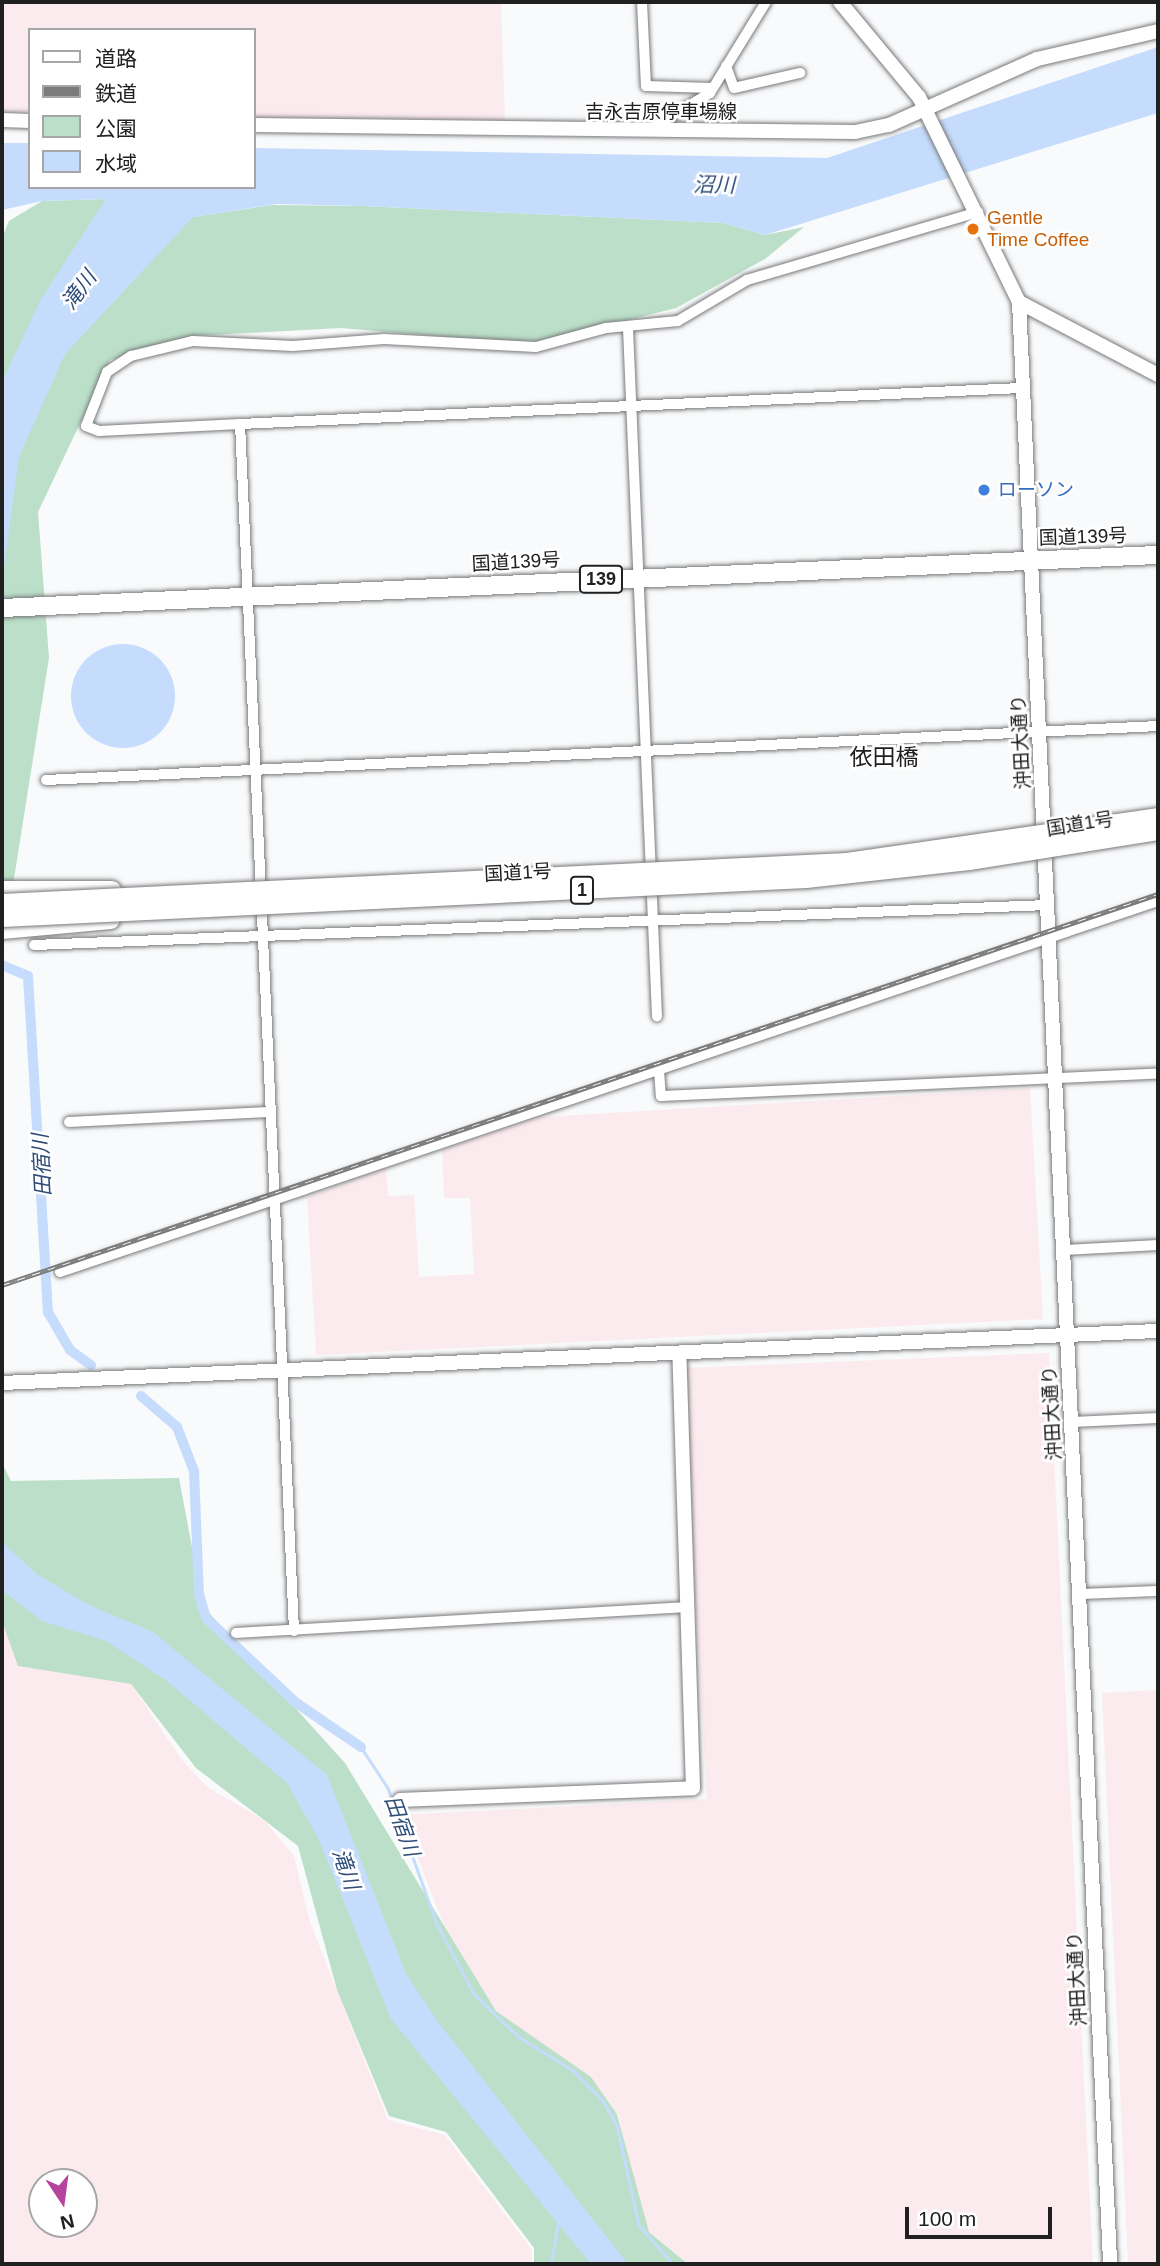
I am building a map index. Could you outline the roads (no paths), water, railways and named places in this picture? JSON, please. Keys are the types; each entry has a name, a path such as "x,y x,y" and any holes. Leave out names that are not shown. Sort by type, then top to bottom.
{"highway":[{"name":"国道139号","path":"2,608 1158,555"},
{"name":"国道1号","path":"2,918 847,862 1158,817"},
{"name":"国道1号","path":"2,903 246,900 806,879 969,861 1158,831"},
{"name":"1","path":"2,890 246,900"},
{"name":"1","path":"2,930 246,900"}],"street":[{"path":"642,2 646,86 712,88"},
{"path":"647,130 712,88 766,2"},
{"path":"839,2 928,113 967,189 1019,302 1158,375"},
{"name":"吉永吉原停車場線","path":"256,125 855,132 928,113 1037,59 1158,31"},
{"path":"726,66 734,88 800,73"},
{"path":"2,120 28,121"},
{"path":"978,212 747,281 678,321 510,349 384,339 293,346 203,339 123,360 107,372 86,426 99,431 1022,388"},
{"name":"沖田大通り","path":"1019,302 1110,2264"},
{"path":"628,328 657,1016"},
{"path":"240,424 268,1112 294,1632"},
{"path":"46,780 1158,726"},
{"path":"60,1272 1158,901"},
{"path":"34,945 262,940 1048,905"},
{"path":"659,1070 661,1096 1158,1073"},
{"path":"69,1122 268,1112"},
{"path":"1064,1250 1158,1245"},
{"path":"2,1383 283,1373 1158,1331"},
{"path":"400,1800 693,1788 679,1353"},
{"path":"1072,1422 1158,1418"},
{"path":"1080,1594 1158,1591"},
{"path":"236,1633 294,1632 687,1607"}],"water":[{"path":"1158,47 1158,113 765,235 723,223 363,206 277,204 193,217 65,354 19,457 2,582 2,382 41,299 106,199 42,201 2,210 2,143 28,143 28,189 256,189 256,148 827,158"},
{"path":"123,644 143,648 160,659 171,676 175,696 171,716 160,733 143,744 123,748 103,744 86,733 75,716 71,696 75,676 86,659 103,648"},
{"name":"滝川","path":"2,1542 38,1575 89,1605 153,1632 327,1775 406,1974 438,2022 628,2264 591,2264 391,2019 319,1840 287,1783 167,1681 106,1641 42,1621 2,1590"}],"waterway":[{"name":"田宿川","path":"2,965 28,976 48,1312 70,1350 91,1365"},
{"name":"田宿川","path":"141,1396 177,1427 194,1471 199,1594 206,1618 295,1702 361,1747"},
{"name":"田宿川","path":"361,1747 388,1788 437,1924 474,1994 519,2037 574,2071 604,2102 617,2125 639,2225 673,2264"},
{"path":"551,2264 558,2223"}],"railway":[{"path":"2,1285 1158,894"}],"place":[{"name":"Gentle Time Coffee","path":"973,229"},
{"name":"ローソン","path":"984,490"}],"district":[{"name":"依田橋","path":"884,757"}],"water label":[{"name":"沼川","path":"714,185"}]}
